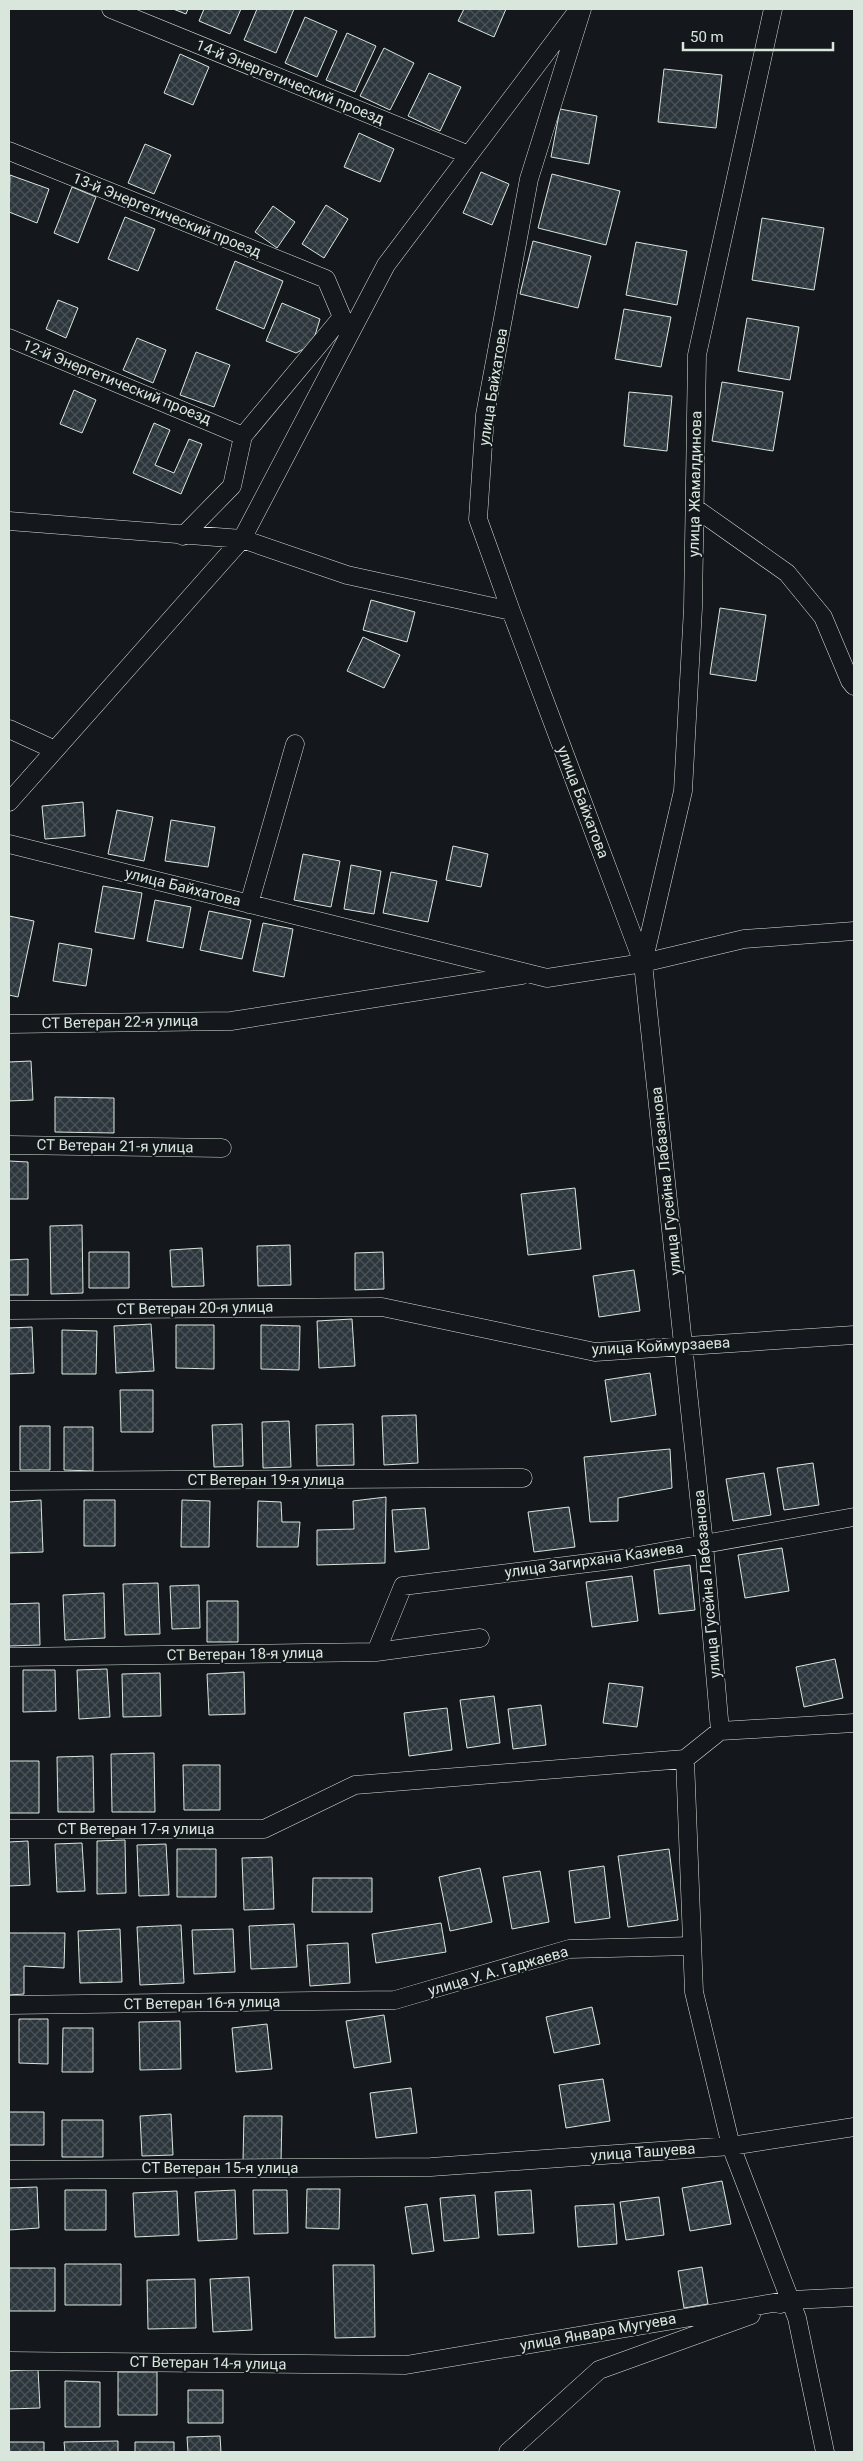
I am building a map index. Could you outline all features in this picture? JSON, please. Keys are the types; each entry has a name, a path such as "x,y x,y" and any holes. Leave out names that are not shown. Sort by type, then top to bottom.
{"street":[{"name":"14-й Энергетический проезд","path":"111,9 469,156"},
{"path":"183,536 232,486 243,436 386,265 581,9"},
{"name":"улица Байхатова","path":"9,844 547,978 643,963 478,519 485,415 529,179 581,9"},
{"name":"улица Жамалдинова","path":"643,963 683,791 693,608 697,355 772,9"},
{"name":"13-й Энергетический проезд","path":"9,151 326,279 342,318"},
{"path":"9,802 242,539 386,265"},
{"name":"12-й Энергетический проезд","path":"9,338 226,427 243,436"},
{"path":"694,508 787,573 823,617 850,681 854,686"},
{"path":"10,522 242,539 347,574 511,611"},
{"path":"9,729 56,750"},
{"path":"249,904 295,744"},
{"path":"643,963 744,940 854,931"},
{"name":"улица Гусейна Лабазанова","path":"643,963 704,1544 720,1731"},
{"name":"СТ Ветеран 22-я улица","path":"9,1024 232,1021 530,974"},
{"name":"СТ Ветеран 21-я улица","path":"9,1145 222,1148"},
{"name":"улица Коймурзаева","path":"382,1306 595,1352 854,1335"},
{"name":"СТ Ветеран 20-я улица","path":"9,1310 382,1306"},
{"name":"СТ Ветеран 19-я улица","path":"9,1481 523,1478"},
{"name":"улица Загирхана Казиева","path":"376,1652 403,1586 620,1559 854,1517"},
{"name":"СТ Ветеран 18-я улица","path":"9,1657 376,1652 480,1638"},
{"path":"825,2452 797,2318 732,2146 694,1992 685,1759 720,1731 854,1723"},
{"name":"СТ Ветеран 17-я улица","path":"9,1829 264,1828 355,1785 685,1759"},
{"name":"улица У. А. Гаджаева","path":"395,2000 569,1949 692,1946"},
{"name":"СТ Ветеран 16-я улица","path":"9,2005 395,2000"},
{"name":"улица Ташуева","path":"431,2167 732,2146 854,2127"},
{"name":"СТ Ветеран 15-я улица","path":"9,2170 431,2167"},
{"path":"508,2452 599,2370 791,2300 854,2297"},
{"name":"улица Январа Мугуева","path":"406,2366 791,2300"},
{"name":"СТ Ветеран 14-я улица","path":"9,2361 406,2366"}],"building":[{"path":"173,9 188,9 186,14"},
{"path":"204,9 241,9 230,34 199,21"},
{"path":"257,9 294,9 276,53 244,40"},
{"path":"464,9 506,9 494,37 458,21"},
{"path":"305,17 337,31 317,77 285,63"},
{"path":"347,33 376,46 355,92 326,80"},
{"path":"384,48 414,63 390,110 360,96"},
{"path":"180,54 209,67 193,105 164,93"},
{"path":"664,69 722,75 716,128 658,122"},
{"path":"429,73 461,87 440,131 408,116"},
{"path":"560,109 597,116 589,164 551,157"},
{"path":"359,133 394,149 380,182 344,167"},
{"path":"145,144 171,155 154,194 128,183"},
{"path":"481,172 509,184 492,225 463,213"},
{"path":"552,174 620,191 606,245 538,228"},
{"path":"10,175 49,189 37,223 9,212"},
{"path":"72,187 96,197 78,243 54,233"},
{"path":"326,205 348,219 324,258 302,244"},
{"path":"273,206 295,222 277,248 255,232"},
{"path":"125,217 155,229 138,271 108,259"},
{"path":"762,218 824,228 814,290 752,280"},
{"path":"533,241 591,256 578,308 520,294"},
{"path":"636,242 687,251 677,305 626,295"},
{"path":"235,261 283,281 264,329 216,309"},
{"path":"58,300 78,308 66,338 46,329"},
{"path":"282,303 320,319 312,345 296,353 266,341"},
{"path":"624,309 671,317 661,367 615,359"},
{"path":"747,318 799,327 790,380 738,371"},
{"path":"137,338 166,350 153,383 123,370"},
{"path":"196,352 230,365 214,407 180,395"},
{"path":"722,382 783,392 773,451 712,441"},
{"path":"74,390 96,400 82,433 60,424"},
{"path":"629,392 672,396 667,451 624,446"},
{"path":"154,423 170,430 155,465 174,473 189,439 202,444 181,494 133,473"},
{"path":"371,600 415,612 407,642 363,630"},
{"path":"720,608 766,615 756,681 710,674"},
{"path":"363,637 400,655 384,688 347,671"},
{"path":"83,802 85,836 45,839 42,806"},
{"path":"117,810 153,817 144,861 108,854"},
{"path":"171,820 215,827 208,867 165,861"},
{"path":"453,846 488,854 481,887 446,880"},
{"path":"303,854 340,861 331,907 294,900"},
{"path":"351,865 381,871 374,914 344,909"},
{"path":"391,872 437,881 428,922 383,913"},
{"path":"103,886 142,893 134,939 95,932"},
{"path":"155,900 191,907 183,948 147,941"},
{"path":"209,911 251,920 242,959 200,950"},
{"path":"9,916 34,921 18,997 9,995"},
{"path":"263,923 293,929 284,977 253,971"},
{"path":"59,943 92,949 86,986 53,981"},
{"path":"31,1061 33,1100 9,1101 9,1062"},
{"path":"55,1097 114,1098 114,1133 55,1132"},
{"path":"9,1161 28,1162 28,1199 9,1199"},
{"path":"575,1188 581,1249 528,1255 521,1194"},
{"path":"82,1225 83,1293 51,1294 50,1226"},
{"path":"290,1245 291,1285 258,1286 257,1246"},
{"path":"202,1248 204,1286 172,1287 170,1250"},
{"path":"89,1252 129,1252 129,1288 89,1288"},
{"path":"383,1252 384,1289 355,1290 355,1253"},
{"path":"28,1259 28,1295 9,1295 9,1260"},
{"path":"634,1270 640,1311 599,1317 593,1276"},
{"path":"352,1319 355,1366 319,1368 317,1321"},
{"path":"151,1324 154,1371 116,1373 114,1326"},
{"path":"176,1325 214,1325 214,1369 176,1368"},
{"path":"261,1325 300,1326 299,1370 261,1369"},
{"path":"32,1327 34,1373 9,1374 9,1328"},
{"path":"62,1330 97,1331 96,1374 62,1374"},
{"path":"650,1373 656,1415 611,1422 605,1380"},
{"path":"120,1390 153,1390 153,1432 121,1432"},
{"path":"416,1415 418,1463 384,1465 382,1416"},
{"path":"289,1421 291,1467 263,1468 262,1422"},
{"path":"242,1424 243,1466 214,1467 212,1425"},
{"path":"353,1424 354,1465 317,1466 316,1425"},
{"path":"20,1426 50,1426 50,1470 20,1470"},
{"path":"64,1427 93,1427 93,1471 64,1470"},
{"path":"670,1449 672,1488 618,1498 618,1521 590,1522 584,1457"},
{"path":"813,1463 819,1505 784,1510 777,1468"},
{"path":"764,1473 771,1515 733,1521 726,1479"},
{"path":"386,1497 385,1563 317,1565 317,1530 354,1529 353,1501"},
{"path":"41,1500 43,1552 9,1553 9,1502"},
{"path":"84,1500 115,1500 115,1546 84,1546"},
{"path":"182,1500 210,1501 209,1547 181,1547"},
{"path":"258,1501 281,1502 282,1522 300,1522 298,1547 257,1547"},
{"path":"569,1507 575,1547 534,1552 528,1512"},
{"path":"425,1508 429,1549 395,1552 392,1510"},
{"path":"782,1548 789,1591 745,1598 738,1555"},
{"path":"690,1565 695,1610 659,1614 654,1570"},
{"path":"632,1576 638,1621 592,1627 586,1582"},
{"path":"158,1583 160,1634 125,1635 123,1584"},
{"path":"199,1585 200,1628 172,1629 170,1586"},
{"path":"104,1593 105,1638 65,1640 63,1595"},
{"path":"207,1601 238,1601 238,1642 207,1642"},
{"path":"39,1603 40,1645 9,1646 9,1604"},
{"path":"835,1659 843,1698 804,1707 796,1667"},
{"path":"107,1669 110,1717 79,1719 77,1670"},
{"path":"23,1670 55,1670 56,1711 23,1712"},
{"path":"244,1672 245,1714 209,1715 207,1674"},
{"path":"160,1673 161,1716 123,1717 122,1674"},
{"path":"609,1683 643,1687 637,1727 603,1723"},
{"path":"494,1696 500,1743 467,1748 460,1700"},
{"path":"541,1705 546,1745 513,1749 508,1709"},
{"path":"447,1708 452,1750 409,1756 404,1713"},
{"path":"154,1753 155,1812 112,1812 111,1754"},
{"path":"93,1756 94,1812 58,1812 57,1757"},
{"path":"9,1761 39,1761 39,1813 9,1813"},
{"path":"183,1765 220,1765 220,1810 184,1810"},
{"path":"125,1840 126,1893 97,1894 97,1841"},
{"path":"28,1841 30,1885 9,1886 9,1842"},
{"path":"82,1843 85,1891 57,1892 55,1844"},
{"path":"166,1844 169,1895 139,1896 137,1845"},
{"path":"177,1849 216,1849 216,1897 177,1897"},
{"path":"669,1849 678,1920 628,1927 618,1856"},
{"path":"272,1857 274,1909 244,1910 242,1858"},
{"path":"604,1866 610,1918 575,1923 569,1871"},
{"path":"480,1868 492,1922 450,1931 439,1877"},
{"path":"540,1871 549,1922 512,1929 503,1877"},
{"path":"313,1878 372,1878 372,1912 312,1912"},
{"path":"441,1923 446,1952 376,1963 372,1934"},
{"path":"294,1924 297,1967 251,1969 249,1926"},
{"path":"181,1925 184,1983 140,1985 137,1927"},
{"path":"120,1929 122,1982 80,1983 78,1931"},
{"path":"233,1929 235,1972 194,1974 192,1930"},
{"path":"9,1933 65,1933 64,1968 24,1966 24,1994 9,1995"},
{"path":"348,1943 350,1983 310,1986 307,1945"},
{"path":"592,2007 600,2044 554,2053 546,2017"},
{"path":"384,2015 391,2062 354,2068 346,2021"},
{"path":"19,2019 48,2019 48,2064 19,2063"},
{"path":"180,2021 181,2069 140,2070 139,2022"},
{"path":"267,2024 272,2069 236,2072 232,2028"},
{"path":"63,2028 93,2028 93,2072 62,2072"},
{"path":"603,2079 610,2121 566,2128 559,2085"},
{"path":"411,2088 417,2133 376,2138 370,2093"},
{"path":"9,2112 44,2112 44,2145 9,2145"},
{"path":"171,2114 173,2155 142,2156 140,2116"},
{"path":"244,2116 282,2116 281,2161 243,2160"},
{"path":"62,2120 103,2120 103,2157 62,2157"},
{"path":"722,2181 731,2224 690,2231 682,2188"},
{"path":"37,2187 39,2228 9,2230 9,2188"},
{"path":"307,2189 340,2189 339,2229 306,2228"},
{"path":"65,2190 106,2190 106,2230 65,2230"},
{"path":"235,2190 237,2239 198,2241 195,2192"},
{"path":"253,2190 287,2190 288,2233 254,2234"},
{"path":"531,2190 534,2233 498,2235 495,2192"},
{"path":"177,2191 179,2235 135,2237 133,2193"},
{"path":"475,2195 479,2238 444,2241 440,2198"},
{"path":"659,2197 664,2235 626,2240 620,2202"},
{"path":"427,2204 434,2251 412,2254 405,2207"},
{"path":"614,2204 617,2244 578,2247 575,2206"},
{"path":"65,2264 121,2264 121,2305 65,2305"},
{"path":"333,2265 374,2265 375,2337 335,2338"},
{"path":"702,2267 708,2304 684,2308 678,2271"},
{"path":"9,2268 55,2268 55,2311 9,2311"},
{"path":"249,2277 252,2330 213,2332 210,2279"},
{"path":"195,2279 196,2328 148,2329 147,2280"},
{"path":"38,2369 40,2408 9,2409 9,2371"},
{"path":"118,2372 157,2372 157,2415 118,2415"},
{"path":"65,2381 100,2382 100,2427 65,2427"},
{"path":"188,2390 223,2390 223,2423 188,2423"},
{"path":"220,2436 221,2452 188,2452 187,2437"},
{"path":"118,2441 118,2452 65,2452 64,2442"},
{"path":"9,2442 44,2442 44,2452 9,2452"},
{"path":"135,2442 174,2442 174,2452 135,2452"}]}
